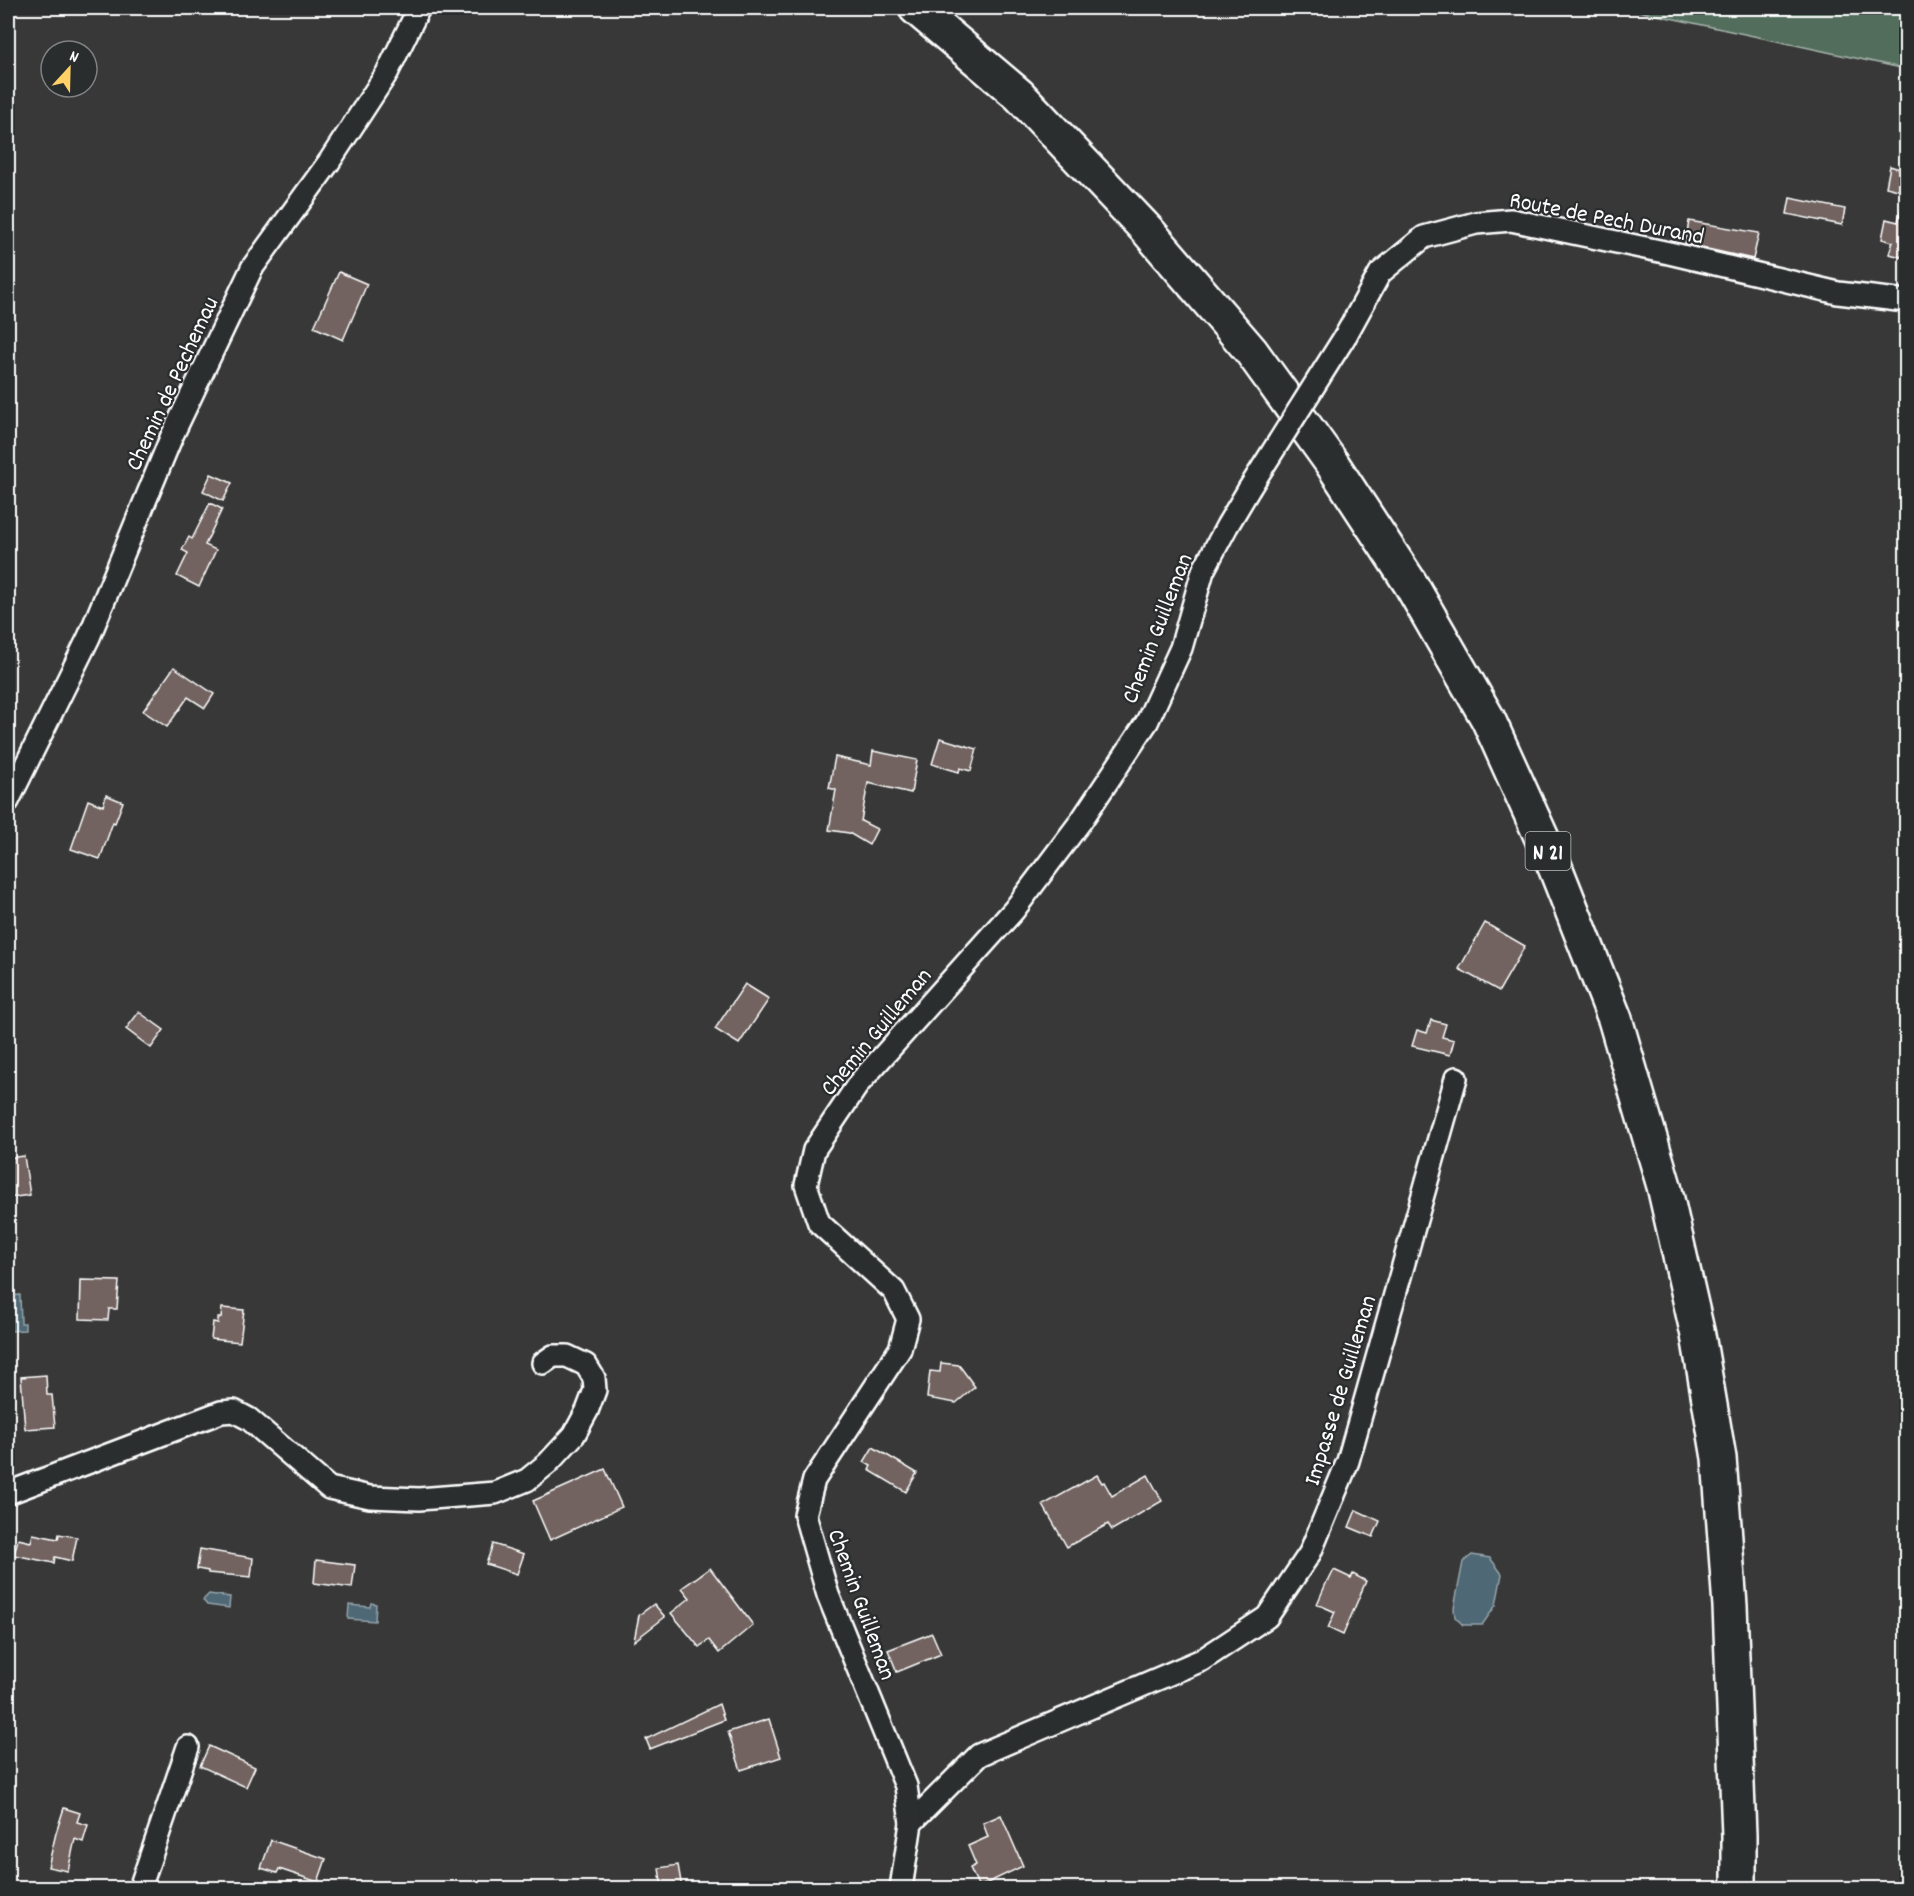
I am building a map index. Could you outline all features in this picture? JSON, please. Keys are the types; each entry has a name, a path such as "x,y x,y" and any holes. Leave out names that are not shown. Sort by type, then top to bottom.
{"main road":[{"name":"N 21","path":"916,8 1019,96 1148,231 1251,351 1331,462 1410,583 1488,719 1556,867 1614,1019 1664,1186 1698,1335 1719,1458 1730,1606 1739,1888"}],"street":[{"name":"Chemin de Pechemau","path":"8,801 89,638 171,438 252,268 329,162 387,73 419,8"},
{"name":"Route de Pech Durand","path":"1249,489 1346,335 1380,273 1424,237 1476,223 1511,220 1669,253 1838,293 1906,301"},
{"name":"Chemin Guilleman","path":"901,1888 911,1823 906,1786 828,1595 805,1515 814,1480 900,1349 908,1319 894,1292 819,1223 806,1185 814,1150 859,1083 1014,910 1081,821 1147,722 1181,648 1203,571 1249,489"},
{"name":"Impasse de Guilleman","path":"911,1823 980,1755 1202,1660 1267,1617 1310,1553 1348,1461 1456,1078"},
{"path":"8,1493 221,1412 234,1411 249,1419 329,1488 370,1497 419,1499 495,1493 527,1480 548,1463 574,1435 587,1411 595,1389 594,1378 586,1365 567,1356 553,1356 543,1363"},
{"path":"140,1888 188,1747"}],"green space":[{"path":"1624,8 1906,8 1906,69"}],"water":[{"path":"20,1295 21,1323 25,1323 25,1330 8,1331 8,1296"},
{"path":"1472,1555 1490,1558 1502,1574 1496,1605 1482,1625 1463,1625 1455,1617 1454,1608 1463,1562"},
{"path":"209,1594 230,1597 229,1608 207,1605 203,1600"},
{"path":"371,1603 376,1604 375,1621 348,1619 349,1605 370,1607"}],"building":[{"path":"1890,166 1906,171 1906,192 1886,187"},
{"path":"1790,198 1845,209 1842,225 1787,214"},
{"path":"1901,209 1906,209 1906,258 1889,254 1893,242 1882,239 1886,219 1898,222"},
{"path":"1689,221 1759,233 1753,259 1685,244"},
{"path":"339,272 367,284 343,340 314,327"},
{"path":"211,474 232,483 223,501 203,491"},
{"path":"210,503 222,509 205,545 216,550 199,587 177,576 188,553 182,550 189,537 192,539"},
{"path":"174,667 214,694 205,708 188,697 167,727 143,711"},
{"path":"940,738 977,749 971,771 960,768 959,772 932,764"},
{"path":"873,751 917,760 911,793 868,783 861,821 877,829 869,845 849,833 829,830 836,790 829,788 835,757 871,765"},
{"path":"106,795 123,802 100,859 71,849 88,800 103,806"},
{"path":"1485,923 1525,946 1499,991 1459,969"},
{"path":"745,984 769,999 739,1044 715,1029"},
{"path":"139,1012 164,1030 151,1048 126,1029"},
{"path":"1431,1020 1446,1024 1442,1037 1454,1040 1450,1055 1412,1046 1417,1030 1427,1033"},
{"path":"24,1156 30,1195 8,1198 8,1158"},
{"path":"81,1280 119,1281 117,1309 109,1309 108,1320 80,1319"},
{"path":"222,1308 244,1310 240,1342 211,1339 213,1322 218,1323"},
{"path":"941,1363 959,1365 975,1387 956,1403 927,1398 930,1371 940,1372"},
{"path":"46,1375 47,1395 52,1395 55,1427 25,1429 21,1377"},
{"path":"873,1447 917,1473 906,1492 869,1470 871,1466 864,1462"},
{"path":"605,1469 622,1507 550,1540 533,1501"},
{"path":"1097,1475 1112,1496 1148,1475 1162,1501 1112,1530 1108,1524 1067,1547 1043,1505"},
{"path":"1356,1510 1380,1521 1373,1537 1349,1527"},
{"path":"33,1534 58,1539 59,1534 77,1537 72,1561 55,1557 54,1563 14,1555 18,1539 31,1542"},
{"path":"493,1544 524,1554 517,1574 486,1564"},
{"path":"200,1549 253,1558 251,1577 208,1573 208,1571 197,1569"},
{"path":"316,1560 355,1565 352,1588 314,1583"},
{"path":"710,1568 753,1625 719,1653 709,1640 699,1647 671,1613 690,1598 682,1588"},
{"path":"1334,1570 1351,1578 1353,1574 1366,1581 1343,1635 1328,1628 1335,1612 1317,1604"},
{"path":"654,1604 665,1617 634,1641 639,1615"},
{"path":"932,1633 941,1654 897,1672 888,1650"},
{"path":"719,1704 724,1720 650,1749 646,1739"},
{"path":"769,1719 781,1757 741,1770 728,1732"},
{"path":"209,1746 255,1767 246,1787 200,1766"},
{"path":"64,1808 80,1813 77,1822 88,1825 83,1842 75,1839 68,1871 48,1867"},
{"path":"1001,1815 1023,1866 979,1887 970,1868 976,1865 968,1846 988,1837 983,1823"},
{"path":"271,1840 326,1859 318,1882 279,1869 277,1873 261,1868"},
{"path":"678,1865 682,1888 662,1888 659,1868"}]}
